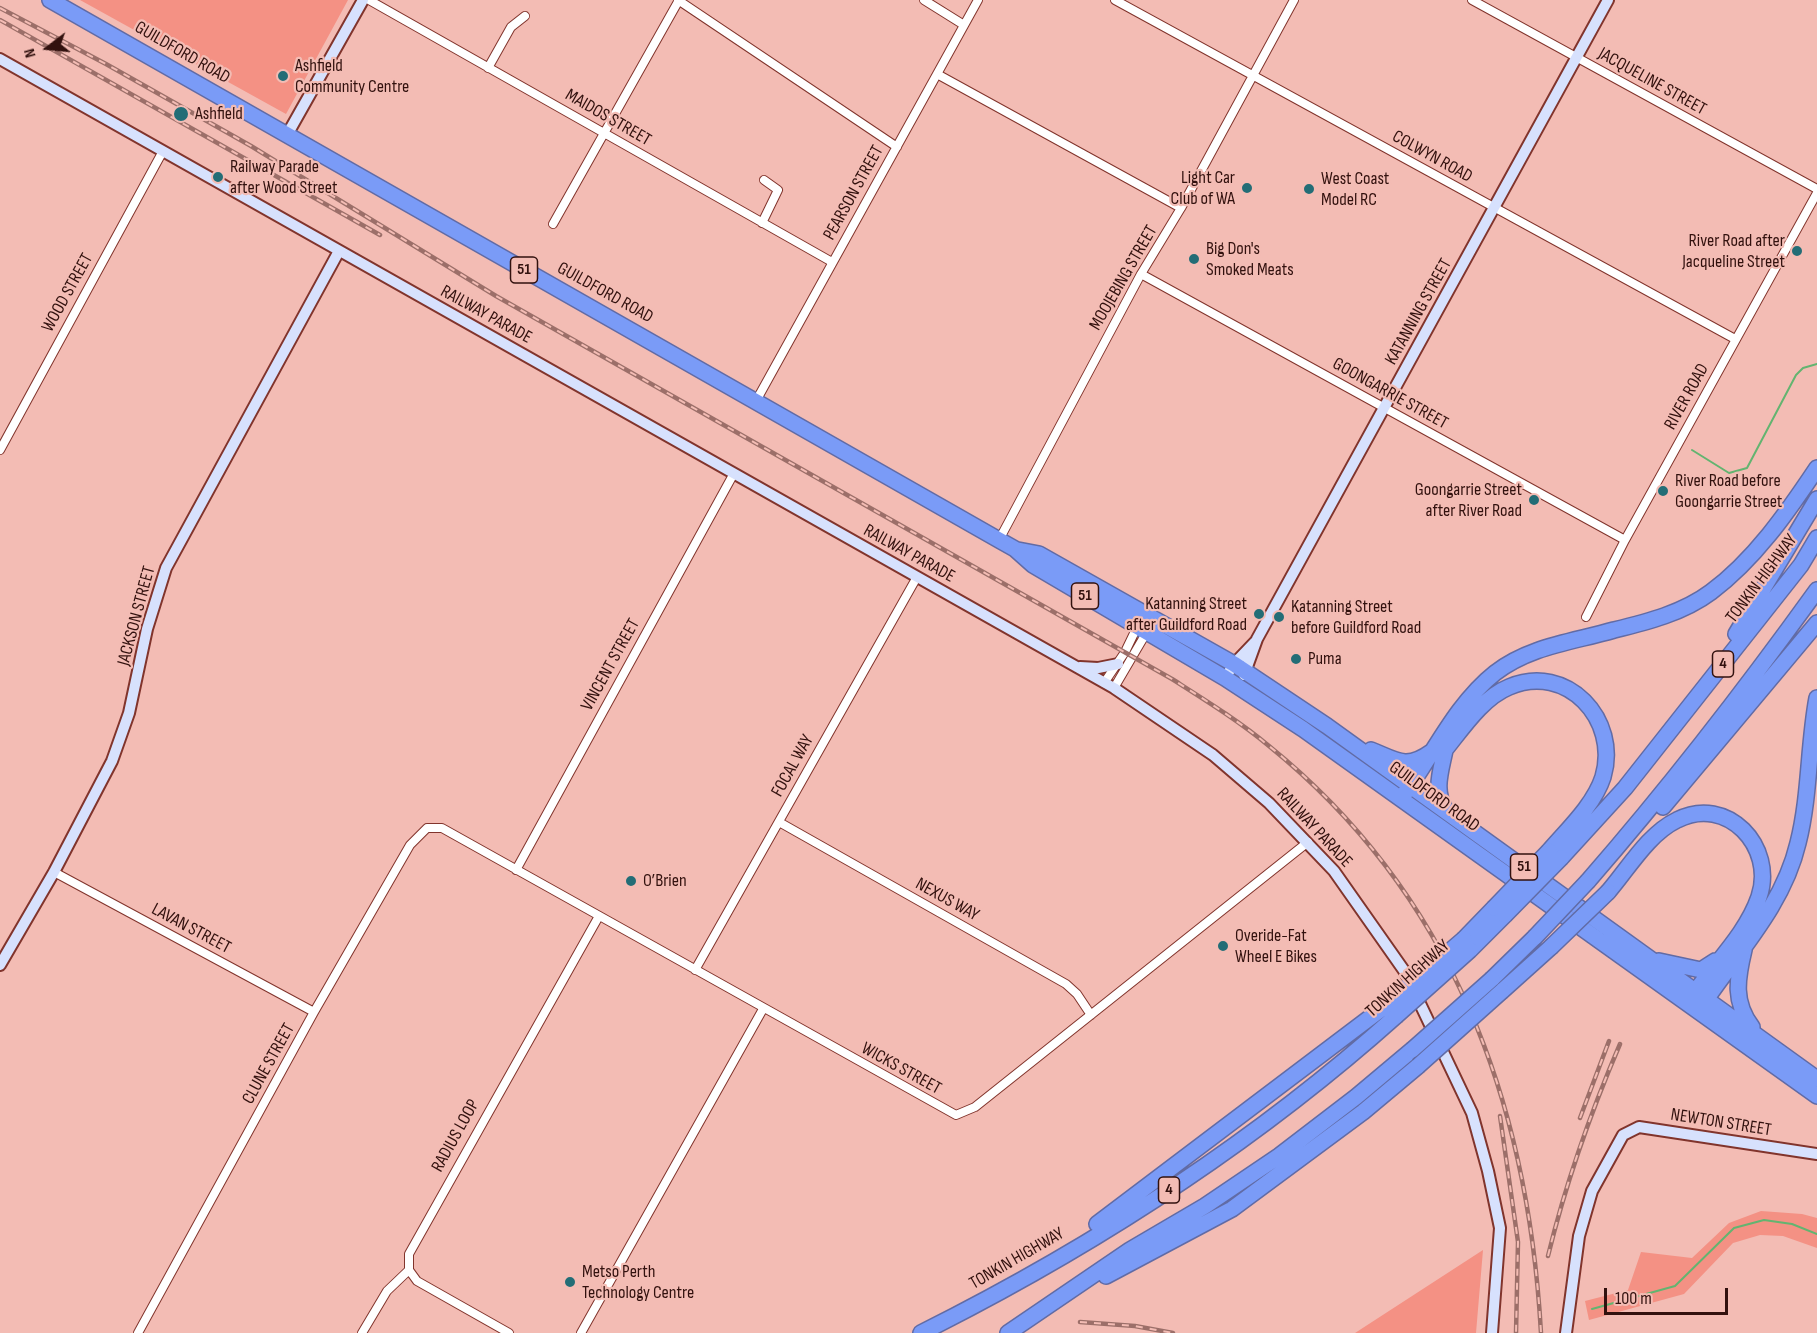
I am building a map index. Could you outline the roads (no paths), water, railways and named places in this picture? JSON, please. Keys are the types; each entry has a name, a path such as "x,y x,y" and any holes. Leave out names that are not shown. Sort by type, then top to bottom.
{"highway":[{"name":"GUILDFORD ROAD","path":"50,0 1015,549 1039,554 1146,622 1231,682 1410,795 1696,1002 1817,1096"},
{"path":"1410,795 1440,749 1465,704 1496,673 1522,656 1552,645 1653,620 1683,608 1711,592 1762,543 1817,468"},
{"path":"1689,707 1780,563 1817,499"},
{"name":"TONKIN HIGHWAY","path":"921,1333 1022,1280 1189,1177 1338,1068 1392,1010 1467,944 1625,788 1801,565 1817,538"},
{"path":"1628,835 1766,661 1817,590"},
{"name":"GUILDFORD ROAD","path":"1146,622 1240,668 1346,739 1410,795 1447,812 1656,961 1696,1002 1764,1041 1817,1079"},
{"path":"1628,835 1660,810 1817,623"},
{"path":"1346,739 1410,763 1417,762 1440,749 1494,695 1509,686 1549,681 1574,692 1586,701 1602,726 1606,743 1602,779 1590,802 1555,855"},
{"path":"1696,1002 1767,916 1777,898 1799,843 1817,698"},
{"path":"1440,749 1439,800 1447,812"},
{"path":"1046,1308 1232,1209 1363,1112 1418,1066 1497,985 1551,948 1608,892 1654,838 1676,820 1707,813 1732,819 1754,843 1760,856 1762,876 1759,898 1696,1002"},
{"name":"4","path":"1008,1333 1130,1250 1205,1206 1279,1156 1497,985 1535,937 1628,835"},
{"path":"1746,942 1738,976 1738,998 1743,1016 1764,1041"},
{"path":"1656,961 1701,970 1722,956"}],"street":[{"path":"287,135 363,0"},
{"name":"MAIDOS STREET","path":"369,0 832,262"},
{"path":"553,224 678,0 897,147"},
{"path":"924,0 964,25"},
{"name":"PEARSON STREET","path":"756,401 978,0"},
{"name":"COLWYN ROAD","path":"1115,0 1735,339"},
{"name":"MOOJEBING STREET","path":"999,540 1141,274 1181,208 1294,0"},
{"name":"JACQUELINE STREET","path":"1472,0 1817,191"},
{"name":"KATANNING STREET","path":"1231,682 1385,409 1608,0"},
{"path":"488,68 511,27 525,16"},
{"name":"RAILWAY PARADE","path":"0,59 733,475 1109,685 1221,761 1269,803 1334,871 1405,972 1472,1113 1488,1171 1500,1228 1492,1333"},
{"path":"937,74 1181,208"},
{"name":"WOOD STREET","path":"0,450 163,151"},
{"path":"762,223 778,190 764,180"},
{"name":"RIVER ROAD","path":"1586,617 1625,540 1817,191"},
{"name":"JACKSON STREET","path":"0,965 54,872 112,761 129,713 147,630 166,568 339,251"},
{"name":"GOONGARRIE STREET","path":"1141,274 1625,540"},
{"name":"VINCENT STREET","path":"516,870 733,475"},
{"name":"FOCAL WAY","path":"695,970 916,577"},
{"path":"1109,685 1118,664 1146,622"},
{"path":"1109,685 1146,622"},
{"path":"1077,667 1098,668 1118,664"},
{"name":"NEXUS WAY","path":"779,822 1066,984 1091,1016"},
{"name":"CLUNE STREET","path":"138,1333 314,1012 410,845 427,828 442,828"},
{"name":"WICKS STREET","path":"442,828 956,1115 975,1107 1308,842"},
{"name":"LAVAN STREET","path":"54,872 314,1012"},
{"name":"RADIUS LOOP","path":"409,1270 409,1254 413,1243 599,916"},
{"path":"581,1333 763,1009"},
{"name":"NEWTON STREET","path":"1566,1333 1579,1236 1592,1191 1623,1135 1639,1126 1817,1154"},
{"path":"362,1333 387,1291 409,1270 423,1286 509,1333"}],"waterway":[{"path":"1692,450 1729,473 1747,468 1796,375 1803,368 1817,364"},
{"path":"1592,1309 1675,1286 1734,1228 1764,1220 1792,1224 1817,1234"}],"railway":[{"path":"0,8 106,64 251,146 496,296 1172,679 1234,719 1269,746 1333,805 1387,868 1432,936 1469,1009 1498,1085 1519,1165 1533,1248 1541,1333"},
{"path":"0,20 380,235"},
{"path":"1580,1118 1609,1041"},
{"path":"1548,1256 1580,1148 1620,1044"},
{"path":"1500,1116 1518,1242 1516,1333"},
{"path":"1080,1322 1135,1326 1173,1333"}],"place":[{"name":"Ashfield Community Centre","path":"283,76"},
{"name":"Ashfield","path":"181,114"},
{"name":"Railway Parade after Wood Street","path":"218,177"},
{"name":"Light Car Club of WA","path":"1247,188"},
{"name":"West Coast Model RC","path":"1309,189"},
{"name":"River Road after Jacqueline Street","path":"1797,251"},
{"name":"Big Don's Smoked Meats","path":"1194,259"},
{"name":"River Road before Goongarrie Street","path":"1663,491"},
{"name":"Goongarrie Street after River Road","path":"1534,500"},
{"name":"Katanning Street after Guildford Road","path":"1259,614"},
{"name":"Katanning Street before Guildford Road","path":"1279,617"},
{"name":"Puma","path":"1296,659"},
{"name":"O’Brien","path":"631,881"},
{"name":"Overide-Fat Wheel E Bikes","path":"1223,946"},
{"name":"Metso Perth Technology Centre","path":"570,1282"}]}
